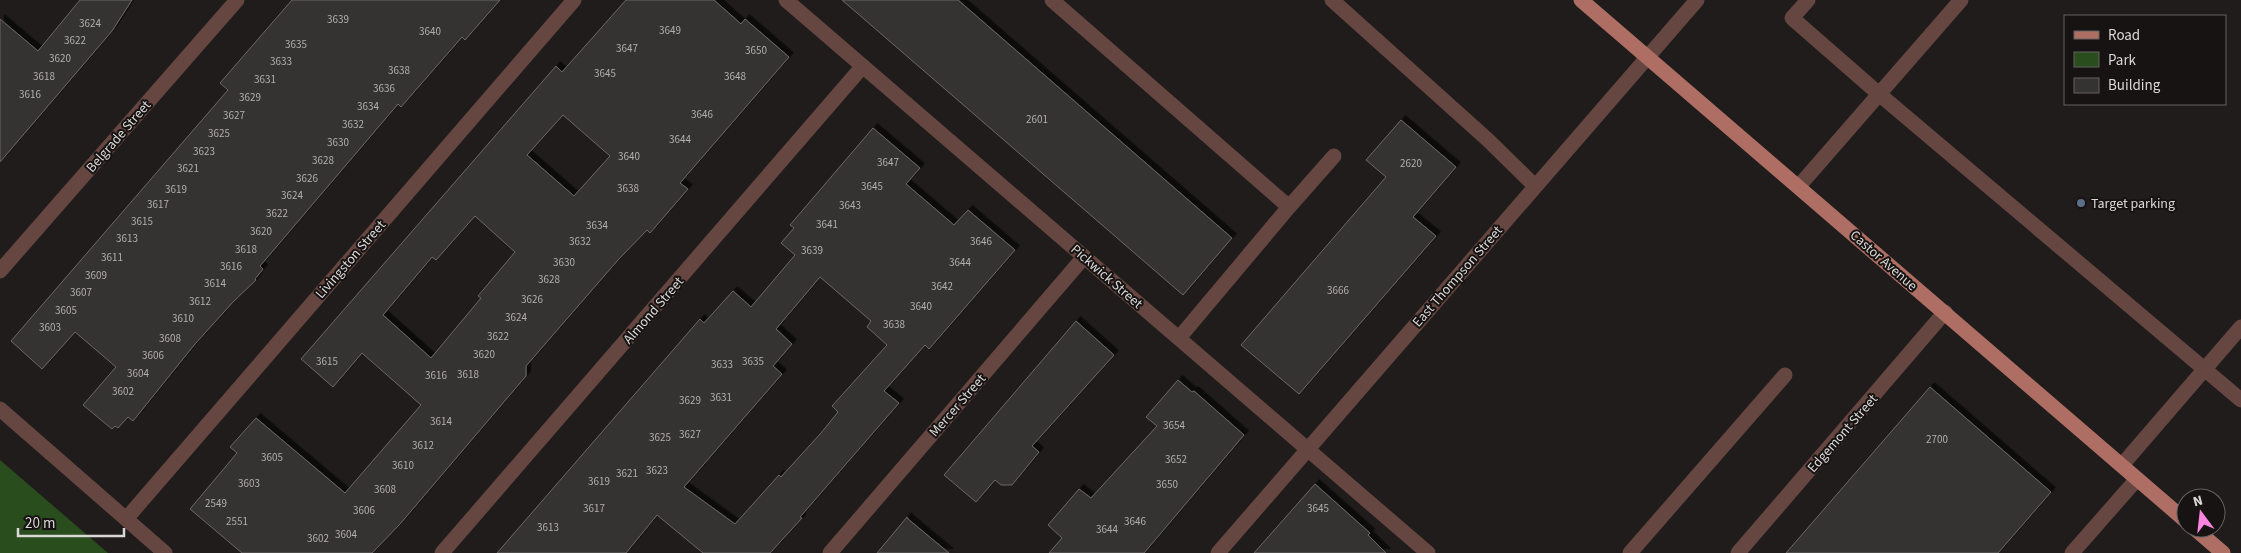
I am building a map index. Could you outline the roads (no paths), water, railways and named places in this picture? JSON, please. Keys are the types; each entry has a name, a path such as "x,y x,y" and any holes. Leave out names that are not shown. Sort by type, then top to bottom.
{"main road":[{"name":"Castor Avenue","path":"1581,0 2176,512"},
{"path":"2206,538 2223,553"}],"street":[{"name":"Belgrade Street","path":"0,271 237,0"},
{"name":"Livingston Street","path":"126,519 574,0"},
{"name":"Pickwick Street","path":"786,0 1428,553"},
{"path":"1052,0 1289,207"},
{"path":"1332,0 1488,140 1535,186"},
{"name":"East Thompson Street","path":"1218,553 1698,0"},
{"path":"1808,0 1792,18 1879,94 2241,400"},
{"path":"1799,186 1961,0"},
{"name":"Almond Street","path":"450,550 863,66"},
{"path":"1178,338 1334,156"},
{"name":"Mercer Street","path":"830,553 1084,256"},
{"name":"Edgemont Street","path":"1738,553 1945,312"},
{"path":"2122,465 2241,327"},
{"path":"1630,553 1785,374"},
{"path":"0,409 165,553"},
{"path":"2072,553 2137,479"}],"place":[{"name":"Target parking","path":"2081,203"}]}
